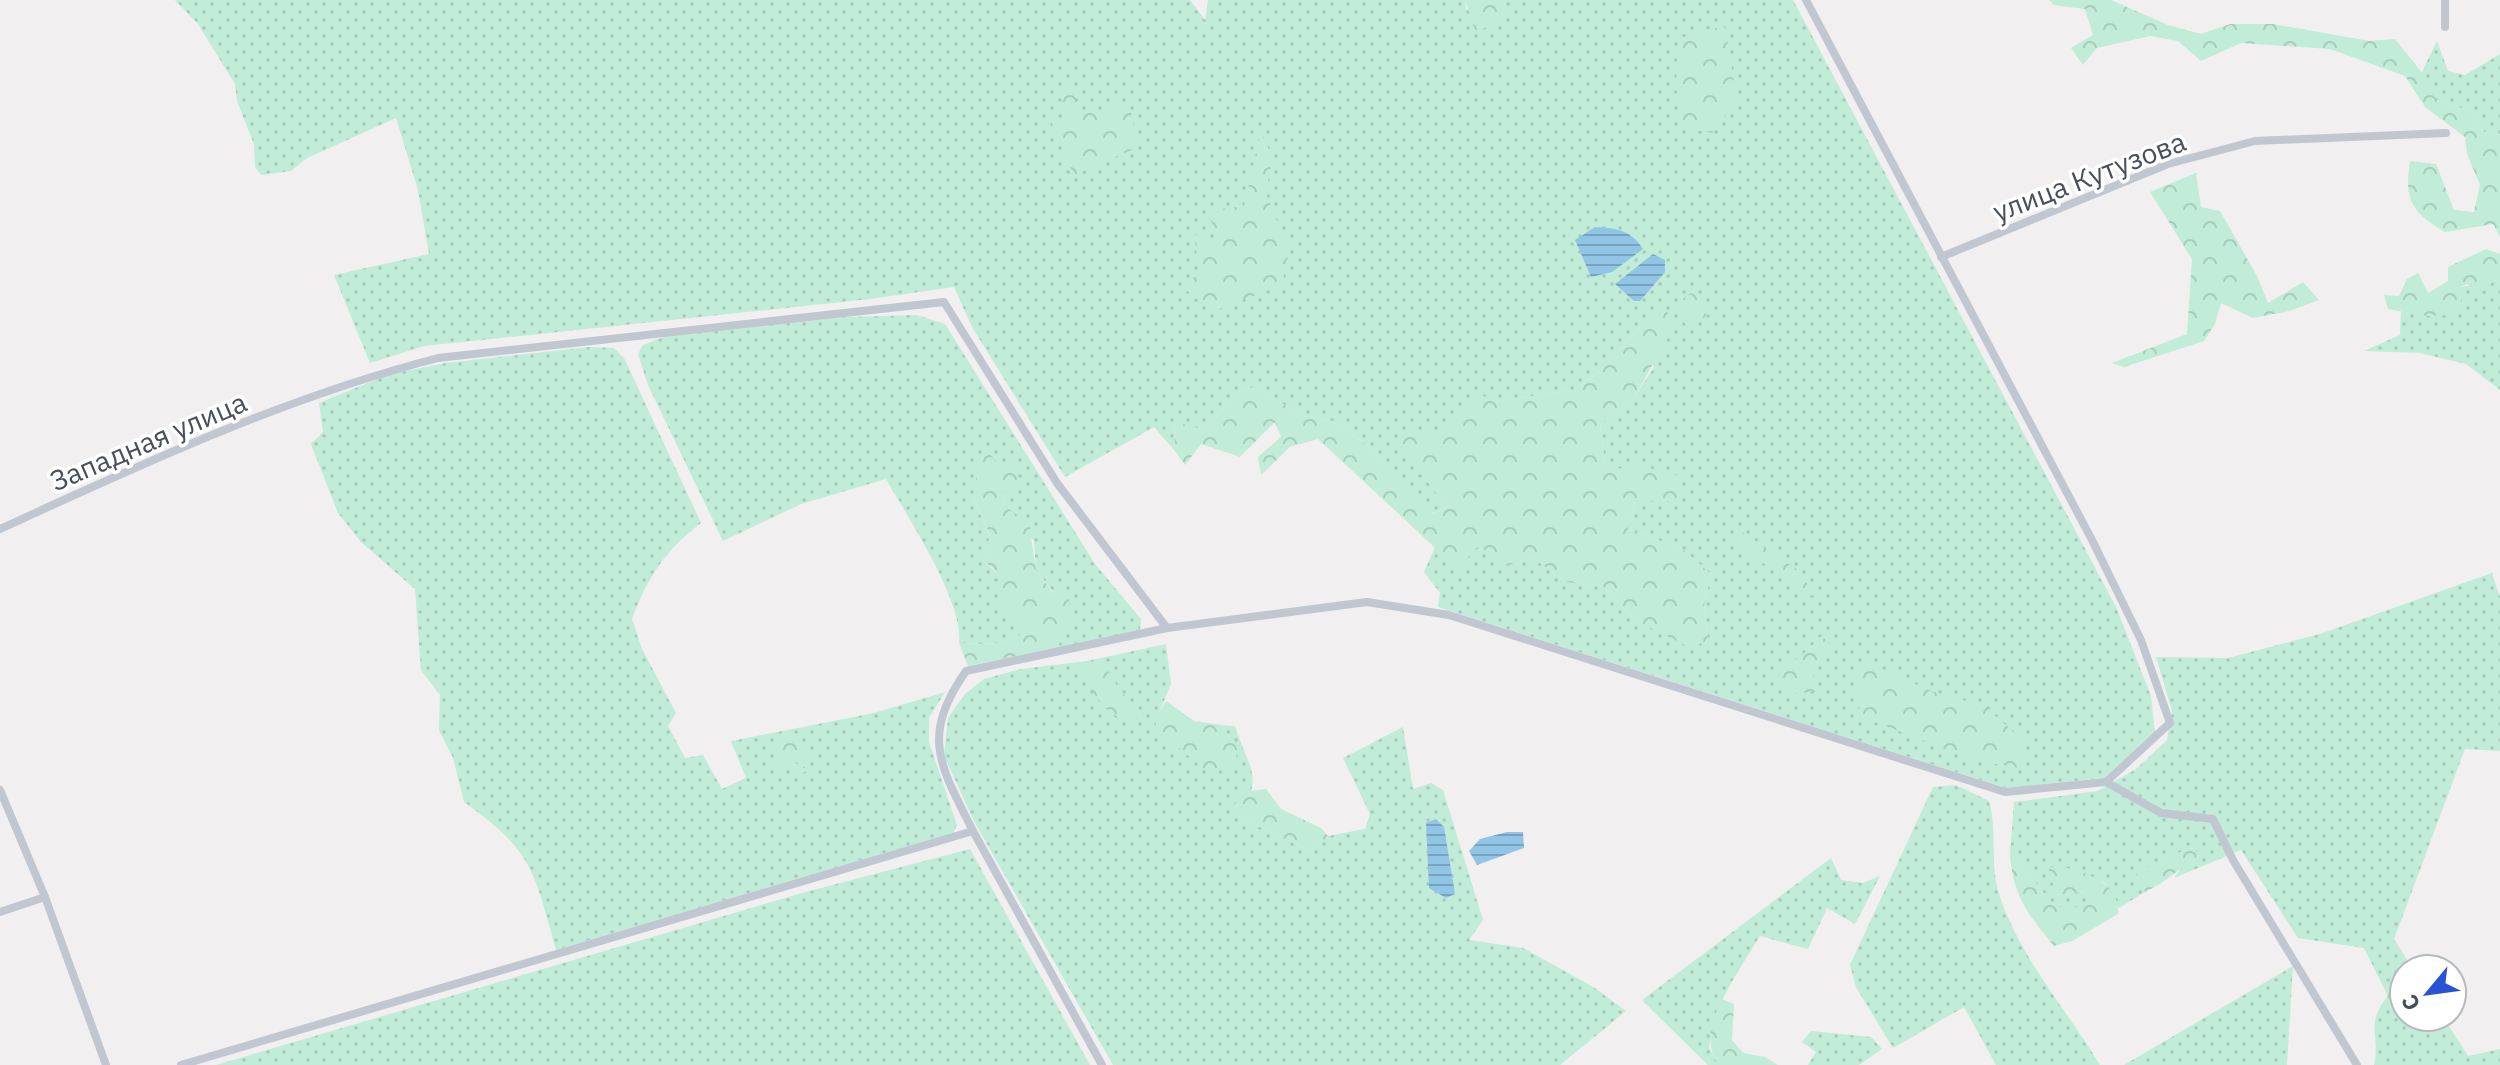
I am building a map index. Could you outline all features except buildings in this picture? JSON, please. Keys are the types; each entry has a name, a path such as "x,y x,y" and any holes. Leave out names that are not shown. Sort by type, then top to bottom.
{"street":[{"path":"1806,0 2099,554 2141,640 2170,723 2106,782"},
{"path":"2445,0 2445,27"},
{"name":"улица Кутузова","path":"1941,257 2168,164 2255,141 2446,133"},
{"name":"Западная улица","path":"0,529 163,454 385,372 438,358 944,302 1057,483 1167,628"},
{"path":"1102,1065 973,831 939,756 940,716 966,671 1167,628 1367,602 1449,615 2005,792 2106,782 2161,813 2213,819 2233,860 2357,1065"},
{"path":"0,790 45,897 106,1065"},
{"path":"181,1065 973,831"},
{"path":"0,912 45,897"}],"green space":[{"path":"175,0 1190,0 1205,20 1208,0 1465,0 1466,9 1502,17 1505,0 1793,0 2116,607 2151,696 2155,732 2104,778 2006,788 1438,607 1440,593 1424,572 1436,545 1458,569 1478,545 1509,565 1533,558 1566,582 1604,587 1635,620 1708,640 1704,605 1711,574 1682,549 1628,529 1636,501 1606,473 1600,425 1635,396 1654,367 1640,327 1600,371 1574,390 1494,402 1442,434 1398,439 1446,507 1431,514 1371,449 1337,422 1303,416 1254,387 1235,393 1207,430 1174,423 1175,451 1154,427 1065,477 972,327 954,287 870,299 424,346 370,363 334,275 429,254 418,190 396,118 307,158 291,171 261,175 255,167 254,144 237,101 235,84 198,24"},
{"path":"1465,0 1505,0 1502,17 1476,33"},
{"path":"2049,0 2111,0 2168,25 2201,34 2230,24 2273,24 2369,41 2395,39 2428,80 2436,100 2468,110 2484,132 2500,135 2500,237 2493,224 2445,232 2424,218 2412,204 2408,186 2410,161 2436,164 2454,210 2474,212 2480,185 2467,154 2465,137 2425,107 2405,76 2330,49 2241,43 2201,61 2178,41 2150,36 2097,48 2083,65 2071,48 2093,35 2085,9 2054,5"},
{"path":"1725,27 1737,100 1712,133 1682,127 1676,86 1678,40 1696,31"},
{"path":"2437,41 2448,71 2465,75 2500,54 2500,135 2484,132 2468,110 2436,100 2422,72"},
{"path":"1070,89 1084,114 1129,103 1138,147 1074,175 1051,121 1066,118 1060,92"},
{"path":"1261,131 1272,157 1266,194 1289,250 1282,285 1212,312 1184,288 1199,272 1194,234 1216,240 1209,211 1244,206"},
{"path":"2196,173 2201,207 2220,211 2257,276 2268,303 2303,282 2319,300 2289,311 2253,318 2221,303 2215,324 2204,341 2124,367 2112,363 2187,334 2192,259 2150,192"},
{"path":"2486,249 2500,254 2500,282 2494,280 2484,291 2467,284 2458,288 2462,298 2453,315 2426,316 2388,309 2384,295 2399,296 2407,279 2418,273 2428,293 2448,281 2448,267"},
{"path":"2494,280 2500,282 2500,390 2466,364 2420,353 2364,351 2400,335 2401,311 2426,316 2457,288"},
{"path":"1691,293 1702,294 1706,316 1694,326 1685,324 1679,302"},
{"path":"1666,310 1675,325 1635,396 1600,425 1606,473 1633,464 1680,476 1678,501 1636,501 1628,529 1682,549 1711,574 1704,605 1708,640 1691,648 1635,620 1604,587 1566,582 1533,558 1509,565 1478,546 1458,569 1318,439 1290,447 1261,475 1258,457 1281,437 1275,422 1240,457 1201,444 1185,465 1175,451 1174,422 1207,430 1235,393 1254,387 1303,416 1337,422 1371,449 1432,514 1446,507 1397,439 1408,428 1442,434 1447,421 1475,391 1494,402 1574,390 1600,371 1640,327"},
{"path":"917,315 945,324 1095,564 1141,619 1140,630 1059,648 1054,593 1036,570 1034,541 1003,505 1006,488 1016,491 1004,474 973,497 990,536 983,562 991,567 1002,583 1024,632 1002,642 959,643 953,605 944,583 886,479 801,504 723,541 648,385 638,354 643,345 666,336 846,317"},
{"path":"589,347 614,348 624,358 701,523 659,565 632,619 642,649 676,713 668,726 685,758 703,755 722,789 746,778 731,741 874,713 945,692 929,718 929,742 957,825 953,833 556,950 528,865 504,835 464,802 453,758 439,730 440,695 421,670 415,589 361,542 338,513 311,444 323,432 319,403 390,374 446,363"},
{"path":"988,451 1004,473 1010,461 1018,464 1016,491 1006,489 1003,505 1029,523 1036,570 1053,593 1068,595 1072,620 1060,632 1059,648 968,666 959,643 1001,642 1024,632 1012,614 1000,609 998,576 983,562 990,535 973,497 979,464"},
{"path":"1739,530 1801,572 1814,597 1735,544"},
{"path":"2492,573 2500,597 2500,751 2465,749 2394,939 2403,953 2388,953 2388,996 2364,948 2298,938 2241,850 2174,878 2182,867 2201,854 2189,847 2149,866 2137,874 2145,892 2119,908 2105,883 2067,868 2056,895 2086,891 2092,899 2079,907 2056,907 2010,855 2014,802 2098,791 2136,769 2167,740 2172,711 2156,657 2228,658 2320,634"},
{"path":"1822,636 1835,650 1810,664 1818,691 1792,694 1777,683 1782,663 1799,658"},
{"path":"1166,644 1171,684 1156,720 1237,748 1221,725 1235,726 1253,782 1238,817 1311,851 1328,836 1365,829 1370,814 1343,758 1403,727 1413,789 1431,783 1443,790 1483,920 1469,940 1523,948 1595,988 1626,1011 1560,1065 1113,1065 975,823 944,756 948,718 964,695 984,679 1021,669 1087,661"},
{"path":"1087,661 1104,665 1121,692 1144,714 1130,722 1106,708 1079,669"},
{"path":"1856,665 1878,667 1931,691 1984,706 2024,741 2020,768 1976,761 1860,716"},
{"path":"1166,701 1194,721 1221,725 1237,748 1236,767 1221,769 1214,777 1157,730 1155,720"},
{"path":"778,737 792,737 813,753 804,758 792,754 793,762 809,769 801,774 779,767 772,752"},
{"path":"1956,785 1989,801 1997,885 2009,920 2032,963 2100,1065 1996,1065 1964,1007 1893,1048 1856,987 1850,965 1933,787"},
{"path":"1266,789 1281,809 1321,828 1328,836 1311,851 1238,817 1234,806 1242,792"},
{"path":"2189,847 2201,854 2145,892 2136,874"},
{"path":"970,849 1090,1065 216,1065 802,893"},
{"path":"2010,855 2056,907 2079,907 2091,898 2085,891 2056,895 2048,867 2094,877 2112,892 2118,914 2072,941 2054,946 2024,905 2015,882"},
{"path":"1831,858 1841,880 1863,883 1880,876 1855,924 1827,908 1808,949 1760,936 1721,1003 1709,1048 1719,1065 1708,1065 1642,1000"},
{"path":"2293,966 2287,1065 2124,1065"},
{"path":"2388,996 2388,1033 2453,1033 2468,1056 2500,1049 2500,1065 2374,1065 2375,1022"},
{"path":"1721,999 1734,1004 1732,1040 1743,1053 1765,1057 1778,1065 1718,1065 1710,1040"},
{"path":"1811,1031 1871,1037 1882,1049 1859,1065 1808,1065 1816,1052 1802,1042"}],"water":[{"path":"1595,227 1622,231 1643,249 1612,272 1591,277 1575,240"},
{"path":"1653,254 1665,260 1665,272 1640,301 1634,301 1615,284"},
{"path":"1436,819 1444,827 1455,894 1446,898 1429,888 1426,823"},
{"path":"1507,832 1523,832 1524,848 1477,865 1469,851 1480,839"}]}
